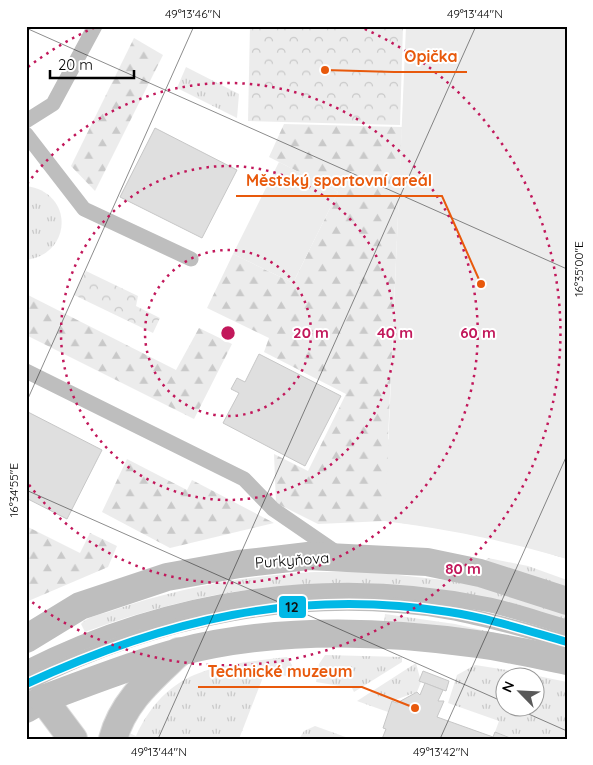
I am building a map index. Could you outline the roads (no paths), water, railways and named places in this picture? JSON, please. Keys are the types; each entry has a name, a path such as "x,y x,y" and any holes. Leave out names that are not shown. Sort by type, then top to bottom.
{"main road":[{"name":"Purkyňova","path":"26,639 80,606 167,577 308,556 427,562 480,573 567,601"},
{"path":"73,739 30,694 179,652 232,642 308,633 386,634 479,644 567,661"},
{"path":"113,739 121,718 136,693 179,652"}],"lane":[{"path":"26,121 53,104 95,26"},
{"path":"26,134 84,209 191,259"},
{"path":"26,371 244,479 272,509 343,557"},
{"path":"26,668 79,643 150,618 190,607 270,594 316,590 398,591 492,606 567,627"},
{"path":"30,694 84,657 149,633 237,613 316,604 395,606 448,612 488,620 567,642"}],"place":[{"name":"Opička","path":"325,70"},
{"name":"Městský sportovní areál","path":"481,284"},
{"name":"Technické muzeum","path":"415,708"}]}
